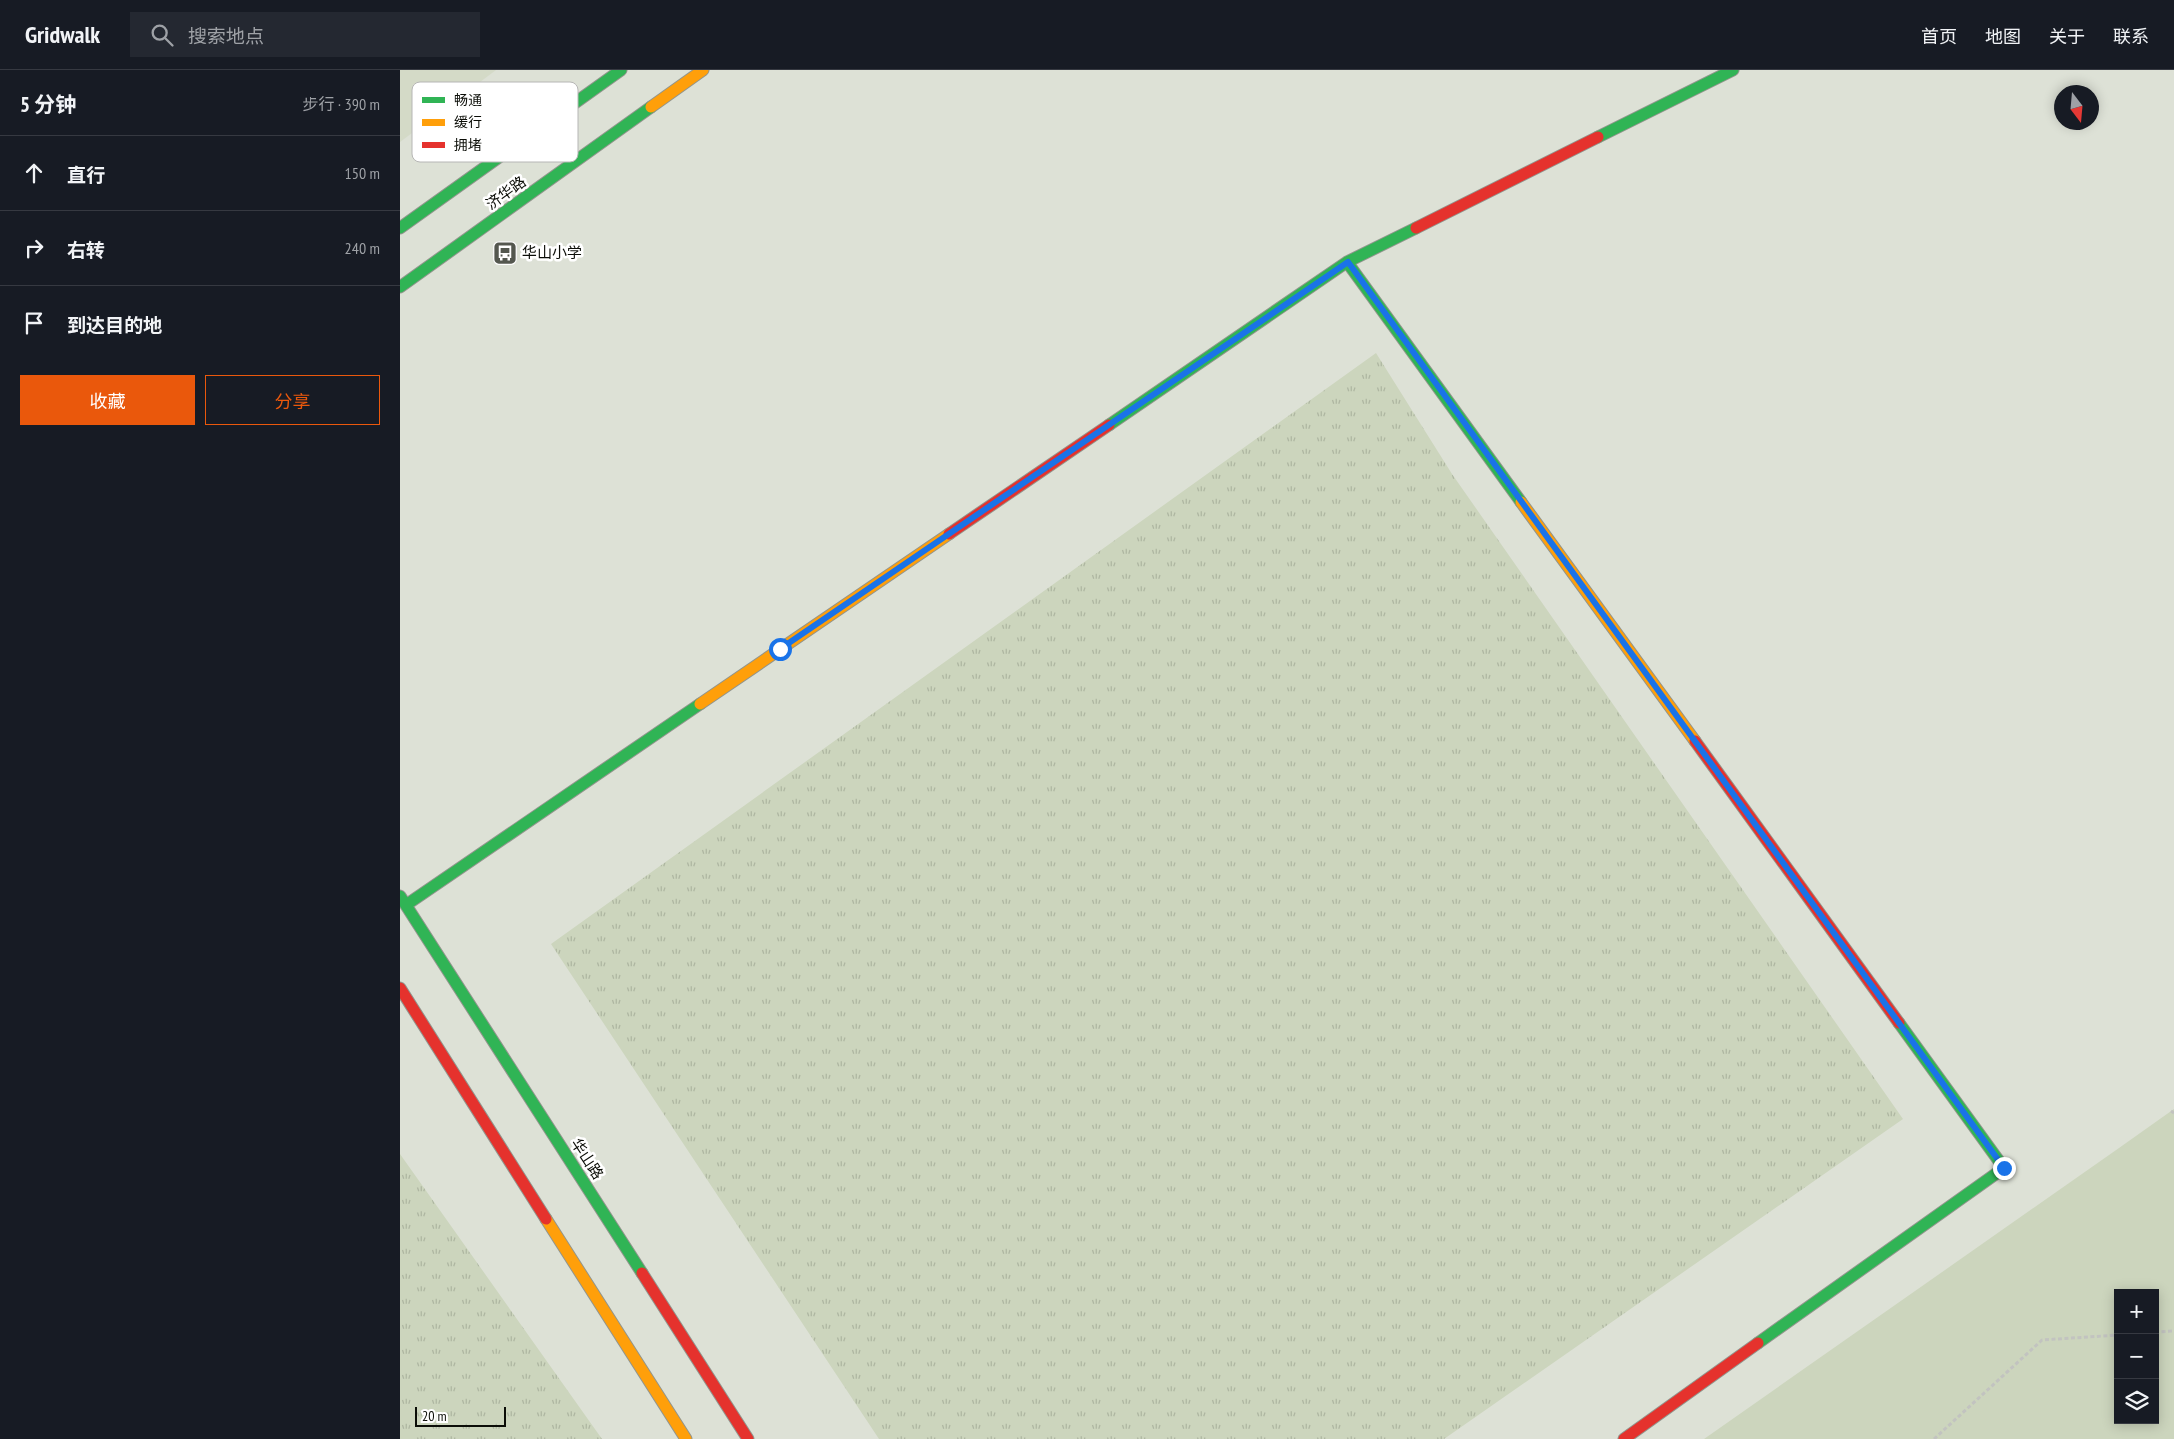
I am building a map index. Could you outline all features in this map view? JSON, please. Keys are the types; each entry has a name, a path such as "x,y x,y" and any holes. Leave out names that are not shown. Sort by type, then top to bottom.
{"street":[{"path":"578,101 621,70"},
{"name":"济华路","path":"578,159 702,70"},
{"path":"403,900 1348,262 1733,70"},
{"path":"400,228 492,162"},
{"name":"济华路","path":"400,287 574,162"},
{"path":"1348,262 2004,1168 1624,1439"},
{"name":"华山路","path":"403,900 748,1439"},
{"path":"400,988 686,1439"}],"path":[{"path":"2159,1332 2174,1331"},
{"path":"1934,1439 2042,1340 2114,1335"}],"shaded area":[{"path":"400,70 496,70 480,82 412,82 412,133 400,142"}],"green space":[{"path":"1376,353 1452,474 1903,1119 1444,1439 879,1439 551,944"},
{"path":"2174,1109 2174,1439 1704,1439"},
{"path":"400,1154 602,1439 400,1439"}],"traffic: fast":[{"path":"578,101 621,70"},
{"path":"1598,137 1733,70"},
{"path":"578,159 651,107"},
{"path":"400,228 492,162"},
{"path":"400,287 574,162"},
{"path":"1109,425 1347,262 1416,228"},
{"path":"1347,262 1521,502"},
{"path":"406,905 700,704"},
{"path":"400,896 642,1273"},
{"path":"1758,1343 2004,1168 1899,1023"}],"traffic: slow":[{"path":"651,107 703,70"},
{"path":"1521,502 1695,741"},
{"path":"700,704 949,534"},
{"path":"546,1219 686,1439"}],"traffic: jam":[{"path":"1416,228 1598,137"},
{"path":"949,534 1109,425"},
{"path":"1695,741 1899,1023"},
{"path":"400,988 546,1219"},
{"path":"642,1273 748,1439"},
{"path":"1624,1439 1758,1343"}],"place":[{"name":"华山小学","path":"505,253"}],"route":[{"path":"780,649 1348,262 2004,1168"}]}
